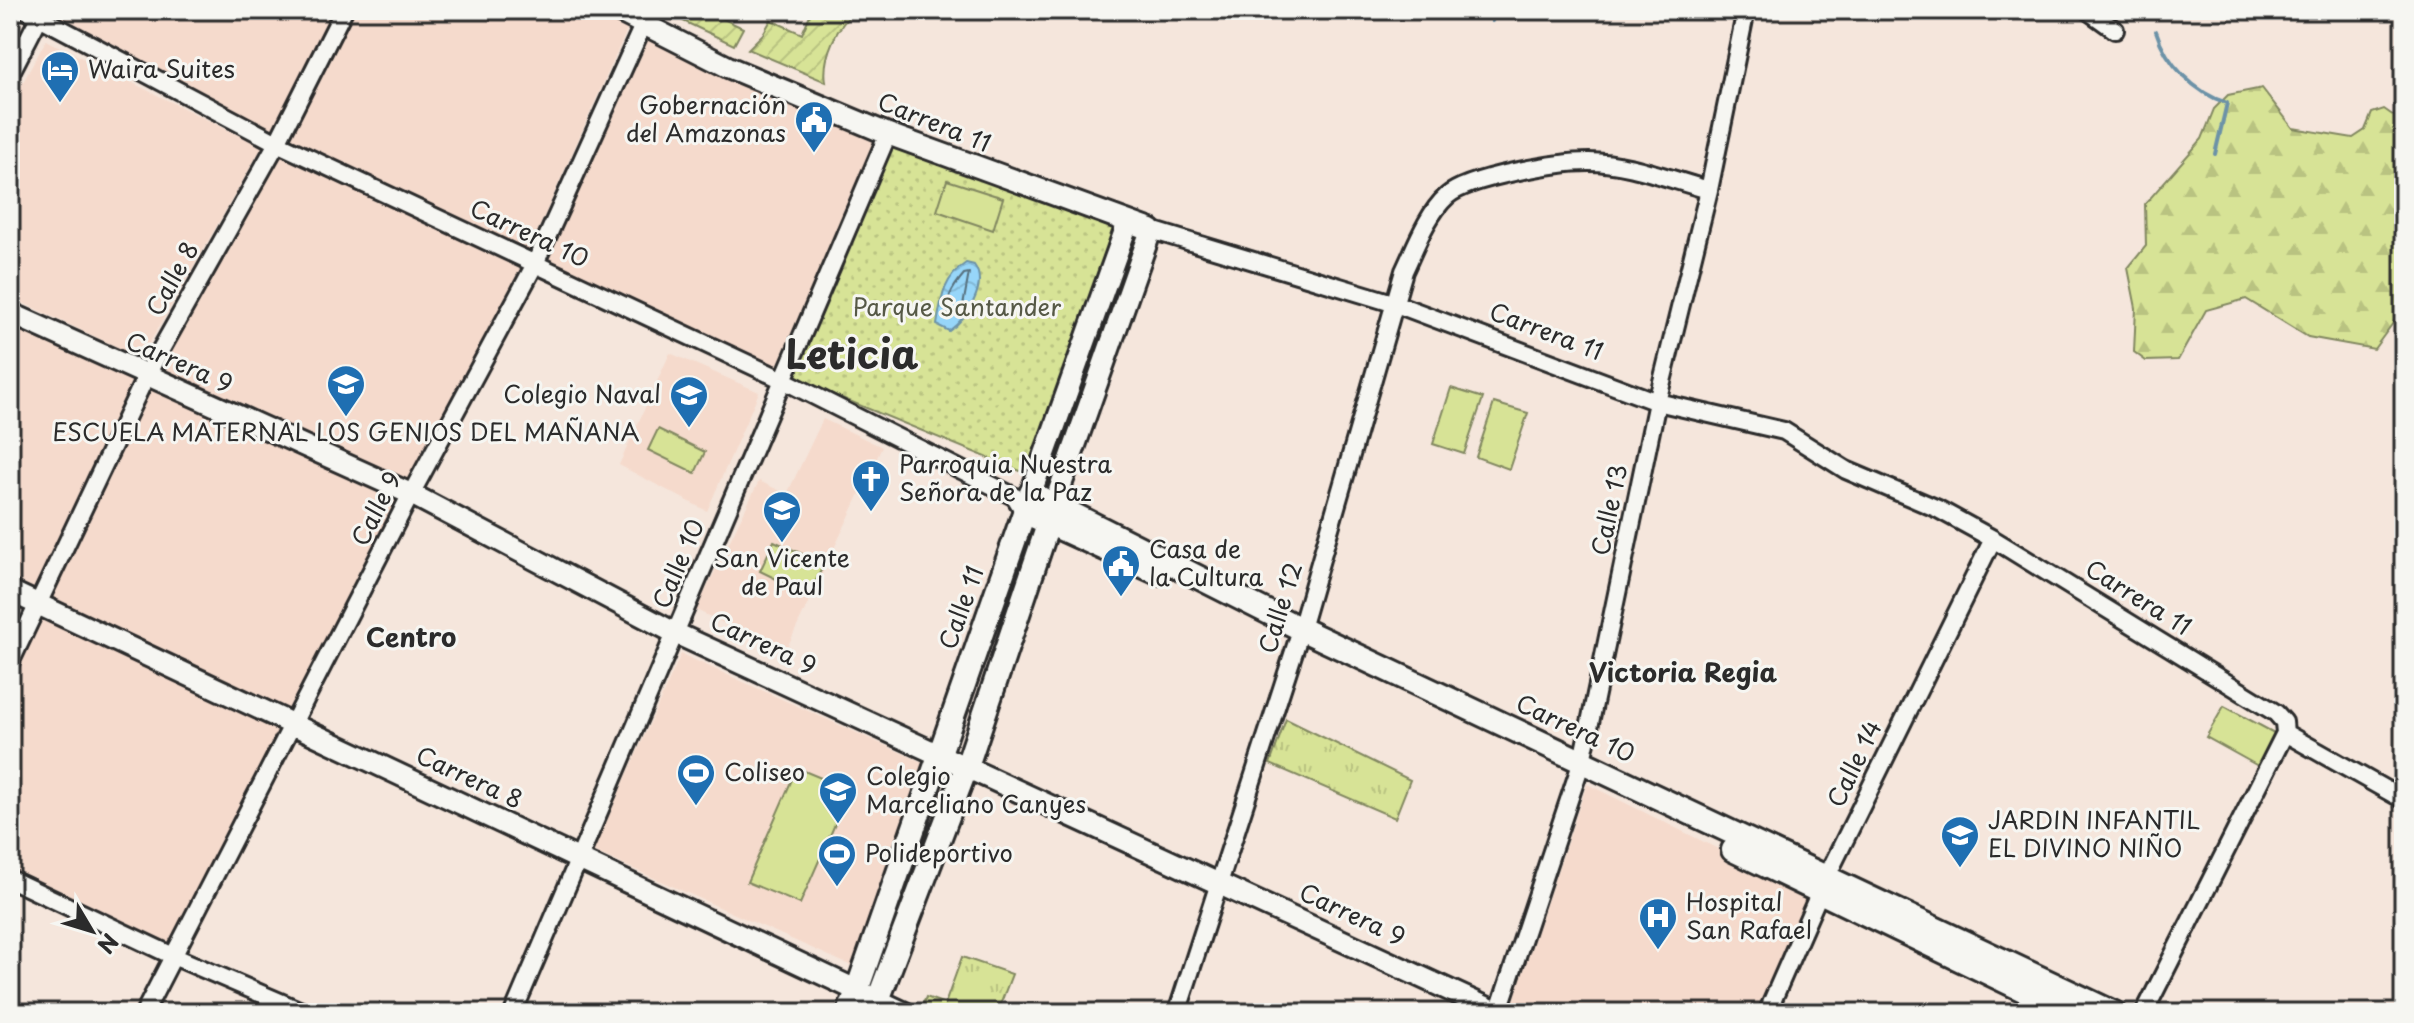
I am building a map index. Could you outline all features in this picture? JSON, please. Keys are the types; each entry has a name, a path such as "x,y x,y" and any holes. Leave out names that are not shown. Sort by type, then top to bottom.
{"main road":[{"name":"Carrera 10","path":"1024,501 1579,766 2071,1013"},
{"name":"Calle 11","path":"849,1013 1024,501"},
{"path":"875,1007 967,766 1052,514"},
{"name":"Carrera 10","path":"1823,886 2114,1013"}],"street":[{"name":"Calle 8","path":"10,663 146,376 277,143 344,10"},
{"name":"Carrera 11","path":"616,10 728,67 888,134 1128,222 1396,304 1657,402 1784,431 1846,470 1938,509 1993,539 2276,713 2284,722 2285,733 2404,800"},
{"name":"Calle 13","path":"1498,1013 1579,766 1657,402 1709,190 1746,10"},
{"path":"2087,10 2115,30"},
{"name":"Carrera 10","path":"36,12 277,143 783,380 1024,501"},
{"path":"10,74 36,12"},
{"name":"Calle 9","path":"144,1013 411,494 534,266 644,23"},
{"name":"Calle 10","path":"513,1013 888,134"},
{"name":"Calle 12","path":"1177,1013 1217,881 1300,634 1404,271 1431,218 1446,197 1467,184 1589,162 1709,190"},
{"name":"Calle 11","path":"1024,501 1128,222"},
{"path":"1052,514 1151,230"},
{"name":"Carrera 9","path":"10,313 411,494 675,633 1498,1013"},
{"name":"Calle 14","path":"1767,1013 1823,886 1993,539"},
{"name":"Carrera 8","path":"10,591 857,990 875,1007 905,1013"},
{"path":"2144,1013 2285,733"},
{"path":"10,879 173,956 306,1013"}],"shaded area":[{"path":"60,10 336,10 273,132 56,17"},
{"path":"350,10 588,10 627,30 529,250 287,139"},
{"path":"645,35 875,142 777,366 543,260"},
{"path":"46,40 262,147 141,358 10,297 10,106"},
{"path":"279,151 520,269 407,481 160,371"},
{"path":"10,320 137,379 33,590 10,579"},
{"name":"Colegio Naval","path":"670,353 759,392 707,511 619,465"},
{"path":"151,386 402,498 290,715 48,606"},
{"name":"San Vicente de Paul","path":"823,419 882,447 785,652 696,610 759,481 787,494"},
{"path":"39,617 285,730 170,948 10,871 10,677"},
{"path":"681,654 924,763 854,967 593,851"},
{"name":"Hospital San Rafael","path":"1587,784 1811,895 1756,1013 1522,1013 1511,1008"}],"green space":[{"path":"660,10 704,10 743,28 734,45"},
{"path":"812,10 857,10 843,24 832,42 826,62 826,82 748,49 763,34 771,20 802,34"},
{"path":"2262,88 2293,128 2353,138 2365,130 2372,113 2384,109 2404,123 2404,308 2374,349 2308,337 2246,299 2206,310 2178,360 2146,361 2134,352 2136,308 2128,268 2146,246 2145,204 2202,139 2214,109 2228,95"},
{"name":"Parque Santander","path":"891,141 1123,225 1025,473 793,378"},
{"path":"947,180 1003,198 993,230 937,211"},
{"path":"1132,242 1135,246 1054,472 1048,473"},
{"path":"1451,388 1483,398 1464,454 1433,444"},
{"path":"1494,403 1528,413 1509,469 1476,457"},
{"path":"658,429 705,452 695,473 648,450"},
{"path":"774,541 824,564 809,595 760,571"},
{"path":"2224,706 2276,734 2258,766 2206,737"},
{"path":"1286,719 1410,780 1395,818 1270,764"},
{"path":"797,768 850,790 800,904 747,882"},
{"path":"962,957 1012,974 997,1013 933,1013 921,1008 926,997 945,1004"}],"water":[{"path":"966,263 974,265 978,273 977,292 968,310 949,331 937,325 942,298 952,276"}],"waterway":[{"path":"1492,21 1497,10"},
{"path":"2148,10 2152,17"},
{"path":"2156,31 2167,55 2183,76 2204,92 2227,103 2215,154"}],"place":[{"name":"Waira Suites","path":"60,104"},
{"name":"Gobernación del Amazonas","path":"814,154"},
{"name":"ESCUELA MATERNAL LOS GENIOS DEL MAÑANA","path":"346,418"},
{"name":"Colegio Naval","path":"689,429"},
{"name":"Parroquia Nuestra Señora de la Paz","path":"871,513"},
{"name":"San Vicente de Paul","path":"782,544"},
{"name":"Casa de la Cultura","path":"1121,598"},
{"name":"Coliseo","path":"696,807"},
{"name":"Colegio Marceliano Canyes","path":"838,825"},
{"name":"JARDIN INFANTIL EL DIVINO NIÑO","path":"1960,869"},
{"name":"Polideportivo","path":"837,888"},
{"name":"Hospital San Rafael","path":"1658,951"}],"district":[{"name":"Leticia","path":"852,355"},
{"name":"Centro","path":"411,638"},
{"name":"Victoria Regia","path":"1683,673"}]}
